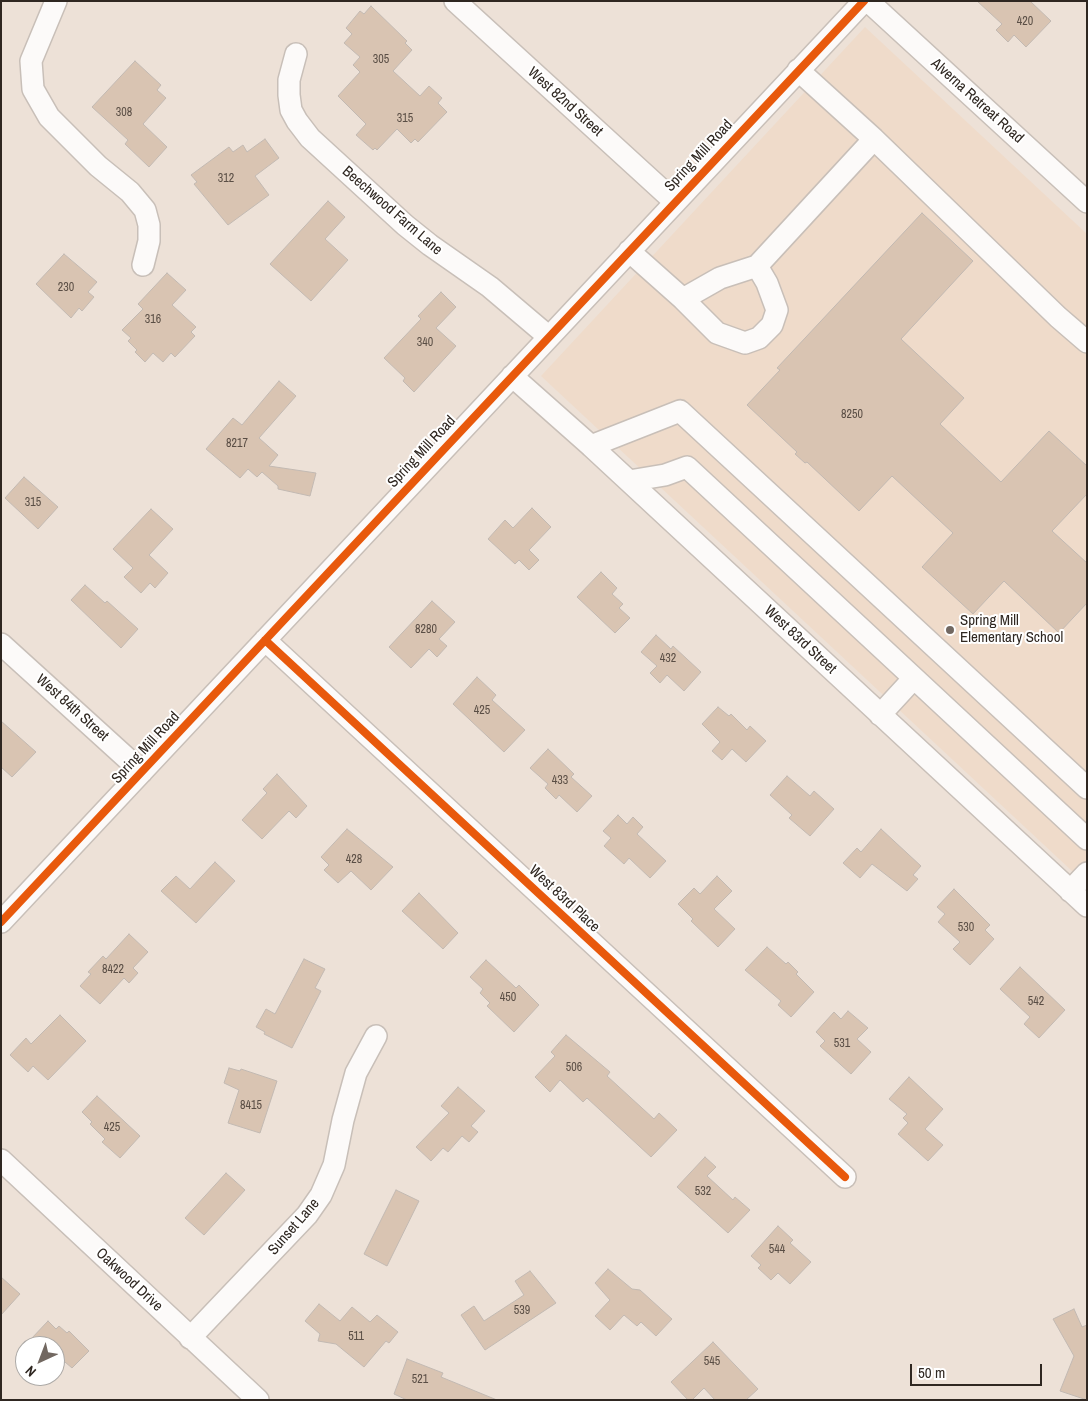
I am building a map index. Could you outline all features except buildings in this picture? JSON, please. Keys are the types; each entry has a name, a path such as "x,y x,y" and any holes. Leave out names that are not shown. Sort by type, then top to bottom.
{"street":[{"path":"56,1 31,61 33,89 48,117 98,166 130,192 145,210 149,225 149,241 143,265"},
{"name":"West 82nd Street","path":"455,1 675,202"},
{"name":"Spring Mill Road","path":"1,922 864,1"},
{"name":"Alverna Retreat Road","path":"868,1 1087,202"},
{"name":"Beechwood Farm Lane","path":"296,54 289,80 291,110 297,122 310,138 411,230 490,287 548,337"},
{"path":"798,70 874,139 1058,317 1087,342"},
{"path":"683,299 720,278 757,266 874,139"},
{"path":"629,252 683,299 717,333 745,343 759,338 772,325 777,310 767,282 757,266"},
{"name":"West 83rd Street","path":"512,376 629,481 1087,906"},
{"path":"591,446 680,411 1087,788"},
{"path":"629,481 665,475 687,466 1087,839"},
{"path":"664,514 665,475"},
{"name":"West 83rd Place","path":"265,640 845,1177"},
{"name":"West 84th Street","path":"1,644 142,772"},
{"path":"880,715 914,678"},
{"path":"1070,891 1087,873"},
{"name":"Sunset Lane","path":"190,1338 317,1202 331,1173 356,1073 376,1036"},
{"name":"Oakwood Drive","path":"1,1160 258,1400"}],"shaded area":[{"name":"Spring Mill Elementary School","path":"865,27 1087,234 1087,885 541,376"}],"cycle path":[{"path":"1,922 864,1"},
{"path":"265,640 845,1177"}],"place":[{"name":"Spring Mill Elementary School","path":"950,630"}]}
